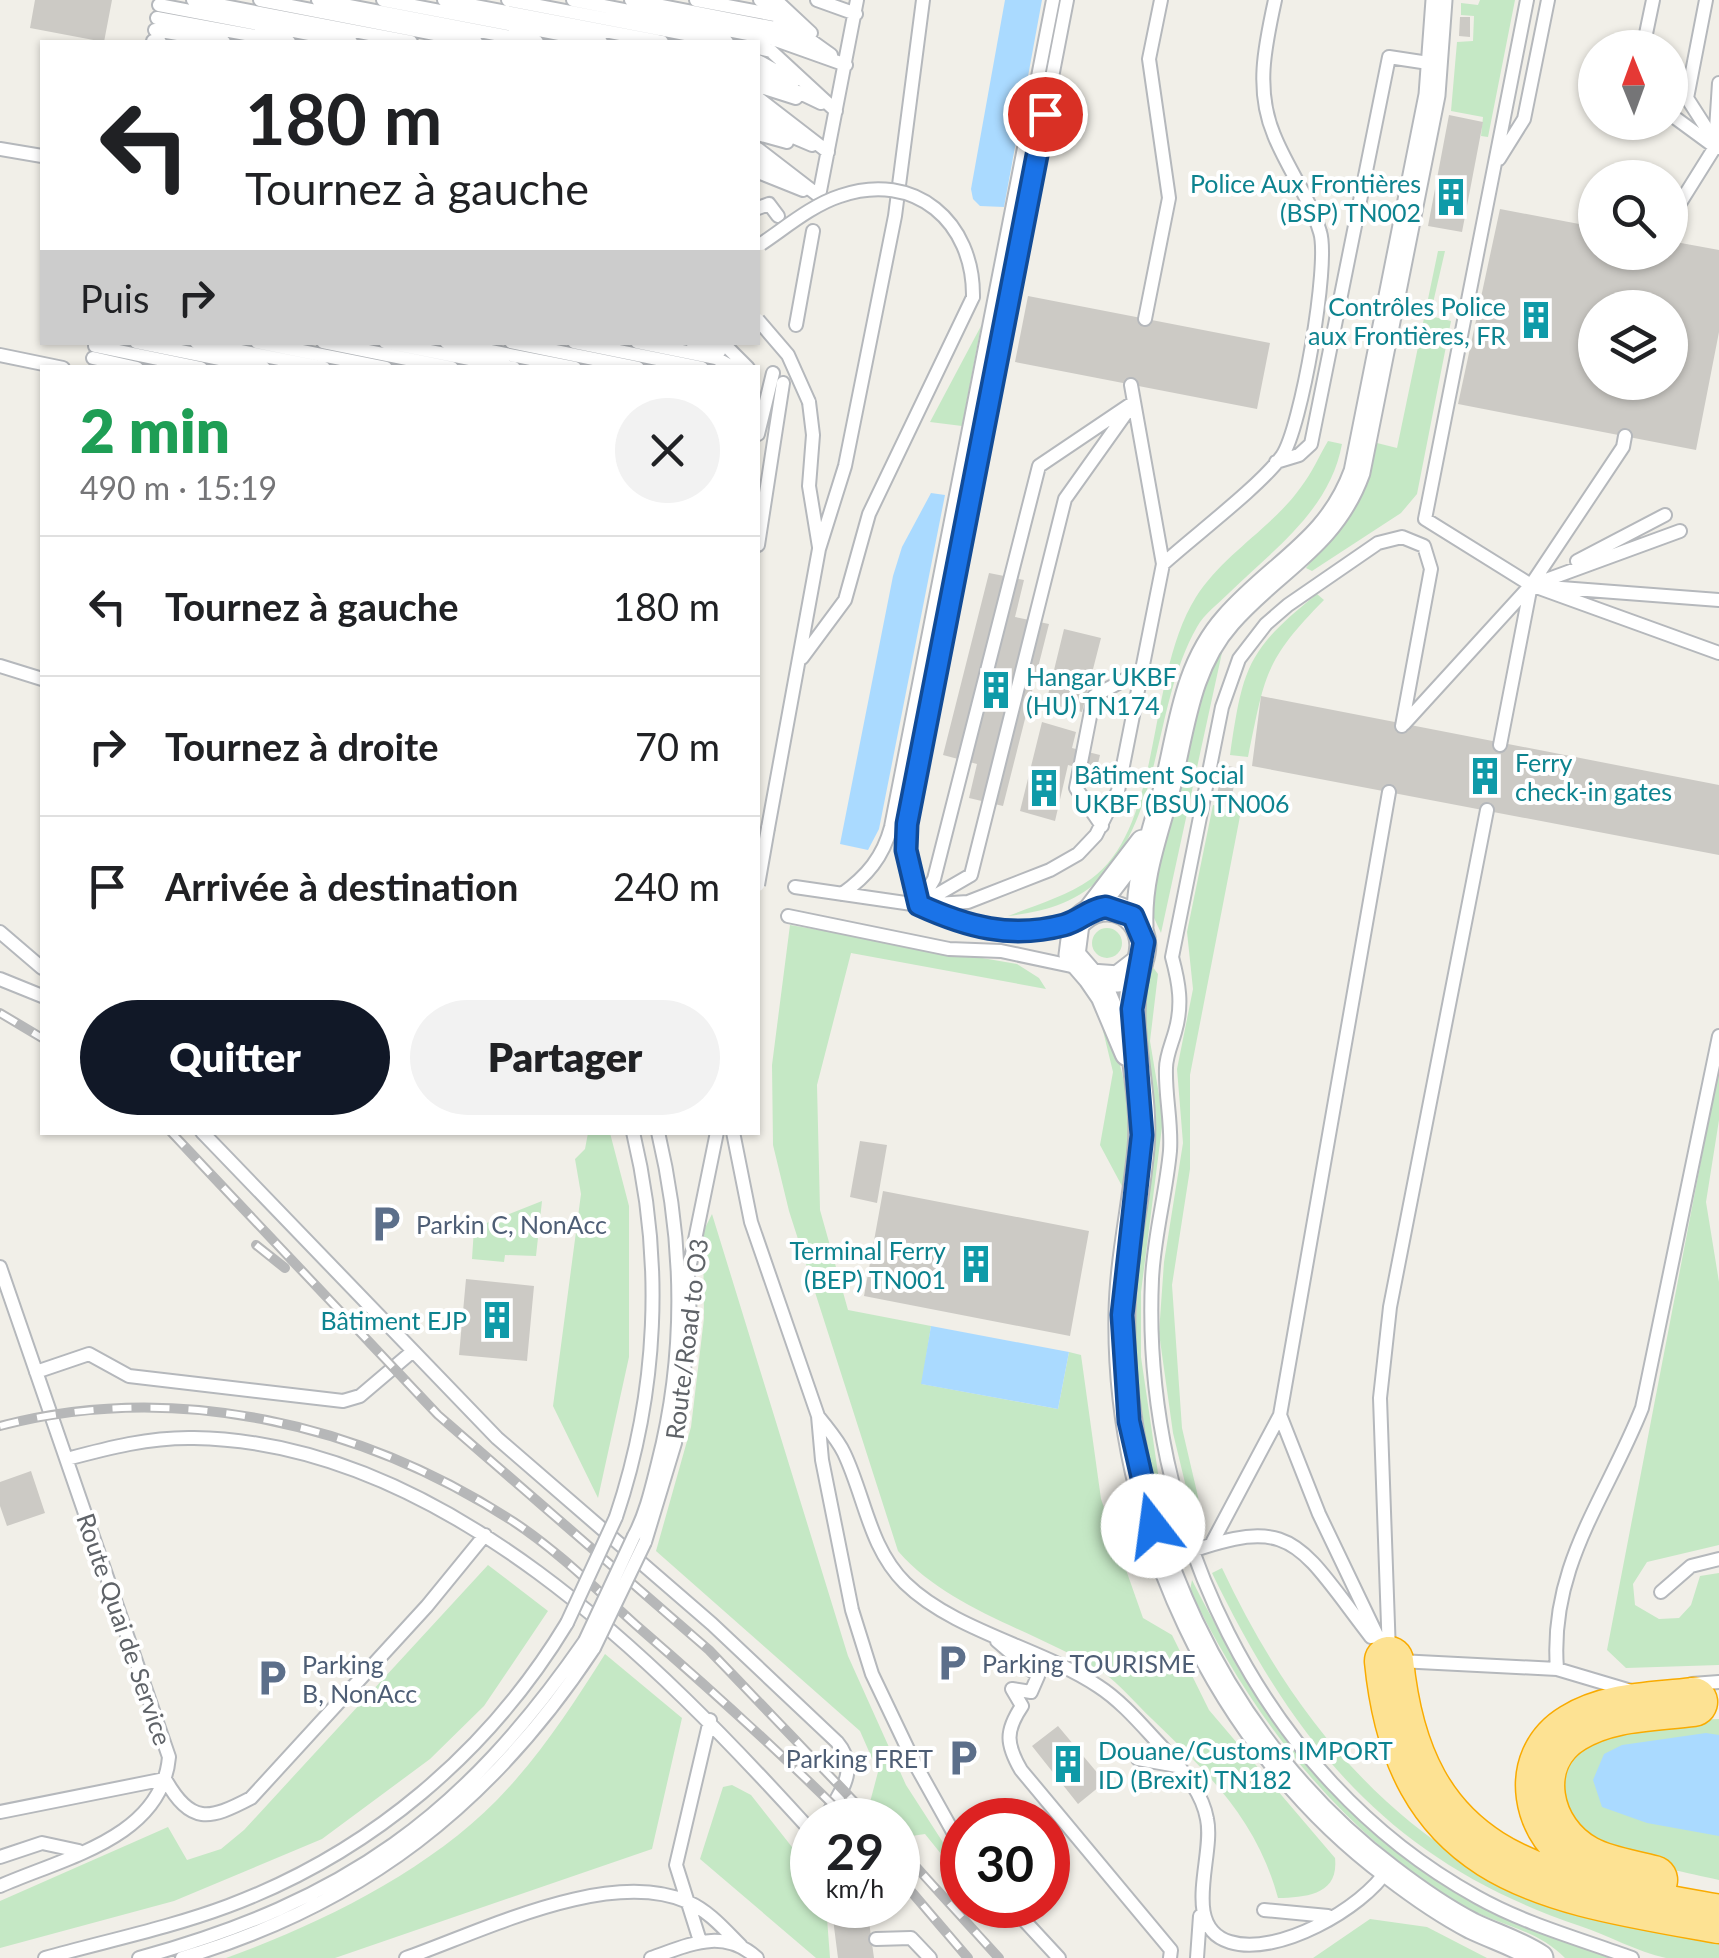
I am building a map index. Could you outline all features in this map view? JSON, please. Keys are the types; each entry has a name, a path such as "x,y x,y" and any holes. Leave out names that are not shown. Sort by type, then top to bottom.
{"highway":[{"path":"1389,1660 1395,1713 1412,1758 1435,1799 1475,1842 1525,1874 1560,1888 1719,1920"},
{"path":"1703,1693 1617,1712 1576,1726 1556,1740 1545,1758 1540,1802 1556,1834 1586,1860 1719,1896"}],"street":[{"path":"1438,0 1435,64 1357,472 1345,502 1324,532 1232,616 1206,650 1188,695 1142,876 1141,946 1132,1009 1142,1135 1125,1254 1124,1359 1136,1454 1165,1561 1194,1630 1250,1724 1299,1787 1387,1870 1444,1910 1540,1958"},
{"path":"1138,1084 1109,1007 1070,945 1084,916 1124,874 1156,822"},
{"path":"1084,916 1115,907 1141,946"},
{"path":"1085,972 1118,980 1141,946"}],"lane":[{"path":"193,0 401,40"},
{"path":"260,0 466,40"},
{"path":"318,0 527,40"},
{"path":"383,0 591,40"},
{"path":"444,0 652,40"},
{"path":"508,0 717,40"},
{"path":"573,0 773,39 846,65"},
{"path":"630,0 775,28 846,65"},
{"path":"696,0 775,16 846,65"},
{"path":"760,0 780,4 846,65"},
{"path":"817,0 856,7"},
{"path":"836,0 856,7"},
{"path":"760,874 819,550 845,466 895,216 923,0"},
{"path":"842,894 863,878 878,858 891,827 1053,0"},
{"path":"919,905 906,850 907,824 1067,0"},
{"path":"1145,318 1170,198 1149,59 1161,0"},
{"path":"1164,564 1275,462 1289,442 1296,414 1324,258 1315,218 1274,136 1266,108 1262,70 1275,0"},
{"path":"1527,0 1426,519 1531,585 1719,653"},
{"path":"1494,166 1524,119 1548,0"},
{"path":"1646,30 1652,0"},
{"path":"1706,0 1687,98 1718,145"},
{"path":"819,196 856,7"},
{"path":"156,26 216,40"},
{"path":"156,26 272,40"},
{"path":"156,26 328,40"},
{"path":"760,48 771,51 836,112"},
{"path":"1275,462 1299,455 1313,437 1389,56 1435,64"},
{"path":"760,61 768,63 836,112"},
{"path":"760,74 836,112"},
{"path":"1688,191 1718,145 1719,83"},
{"path":"760,87 836,112"},
{"path":"760,100 828,152"},
{"path":"760,111 828,152"},
{"path":"760,123 828,152"},
{"path":"1688,126 1718,145"},
{"path":"760,135 828,152"},
{"path":"0,149 40,156"},
{"path":"760,151 819,196"},
{"path":"760,162 819,196"},
{"path":"760,173 819,196"},
{"path":"760,182 819,196"},
{"path":"760,244 838,196 874,188 904,191 929,201 949,218 974,272 973,297 869,514 845,600 798,662"},
{"path":"796,326 814,232"},
{"path":"798,240 809,253"},
{"path":"760,322 788,355 809,402 813,435 809,486 819,550"},
{"path":"151,345 249,365"},
{"path":"211,345 309,365"},
{"path":"272,345 371,365"},
{"path":"338,345 437,365"},
{"path":"401,345 499,365"},
{"path":"461,345 559,365"},
{"path":"526,345 623,365"},
{"path":"589,345 687,365"},
{"path":"652,345 734,365"},
{"path":"701,345 718,351 737,365"},
{"path":"720,345 728,348 739,365"},
{"path":"93,354 128,365"},
{"path":"93,354 179,365"},
{"path":"0,355 49,365"},
{"path":"760,419 765,380"},
{"path":"760,498 765,380"},
{"path":"795,886 919,905 968,902 996,894 1078,854 1102,826 1118,791 1164,564 1131,385"},
{"path":"919,905 934,879 1039,466 1134,402"},
{"path":"919,905 970,875 1065,499 1134,402"},
{"path":"1625,436 1623,447 1531,585 1402,726 1431,569 1424,546 1402,537 1368,550 1288,605 1266,624 1240,659 1222,706 1172,958 1180,1002 1166,1065 1170,1138 1153,1264 1152,1348 1162,1450 1192,1550 1223,1623 1264,1695 1360,1809 1426,1864 1475,1896 1632,1958"},
{"path":"1531,585 1664,515"},
{"path":"1531,585 1680,531"},
{"path":"1531,585 1719,600"},
{"path":"1500,745 1531,585"},
{"path":"0,666 40,678"},
{"path":"1102,826 1076,788 1094,696 1142,670"},
{"path":"1216,1540 1280,1415 1388,792"},
{"path":"1389,1660 1380,1398 1386,1344 1488,810"},
{"path":"919,905 980,930 1044,928 1084,916"},
{"path":"788,916 950,949 1001,952 1085,972"},
{"path":"0,932 40,966"},
{"path":"1141,946 1172,958"},
{"path":"0,979 40,995"},
{"path":"1556,1669 1553,1626 1578,1540 1622,1460 1642,1408 1719,1036"},
{"path":"205,1135 497,1438 712,1624 837,1742 849,1761 848,1777 836,1798"},
{"path":"45,1958 229,1906 281,1884 367,1834 470,1749 525,1686 567,1623 616,1517 644,1412 653,1322 650,1230 634,1135"},
{"path":"182,1958 232,1943 327,1901 421,1840 520,1750 590,1644 639,1539 666,1429 679,1318 674,1222 659,1135"},
{"name":"Route/Road to O3","path":"639,1539 675,1444 690,1320 688,1274 717,1135"},
{"path":"734,1135 750,1222 818,1416 822,1460 852,1610 872,1674 940,1808"},
{"name":"Route Quai de Service","path":"0,1267 166,1737 169,1757 155,1802 130,1828 0,1886"},
{"path":"36,1372 90,1354 129,1376 343,1402 360,1396 413,1351"},
{"path":"1280,1415 1319,1514 1389,1660"},
{"path":"818,1416 844,1451 883,1556 906,1584 984,1629 1099,1686 1195,1787 1208,1823 1196,1958"},
{"path":"66,1458 172,1438 268,1447 373,1480 485,1534 540,1572 710,1720 790,1808"},
{"path":"0,1812 165,1779 176,1798 202,1816 219,1815 251,1798 427,1606 485,1534"},
{"path":"1165,1561 1216,1540 1267,1536 1304,1551 1389,1660 1556,1669 1604,1683 1703,1693"},
{"path":"1661,1592 1691,1566 1719,1560"},
{"path":"984,1629 1038,1676 1031,1692 1012,1689 1022,1706 1009,1725 1008,1748 1054,1814 1172,1950 1170,1958"},
{"path":"140,1958 207,1940 278,1912 391,1847 468,1787 590,1644"},
{"path":"1604,1683 1647,1684"},
{"path":"700,1941 677,1875 677,1852 710,1720"},
{"path":"1138,1759 1178,1766"},
{"path":"0,1856 42,1843 79,1851"},
{"path":"1201,1908 1209,1928 1229,1942 1252,1944 1307,1932 1328,1916 1366,1898 1387,1870"},
{"path":"406,1958 588,1896 648,1890 685,1900 704,1910 756,1958"},
{"path":"1264,1910 1328,1916"},
{"path":"1032,1928 1060,1958"},
{"path":"876,1939 911,1938 930,1958"},
{"path":"650,1958 700,1941 722,1939 741,1946"}],"green space":[{"path":"1480,0 1515,0 1488,137 1481,136 1483,117 1451,111 1457,42 1473,41 1474,16 1461,15 1461,3 1478,5"},
{"path":"1438,251 1445,251 1430,316 1451,321 1417,494 1401,513 1312,571 1306,568 1350,510 1377,443 1397,448"},
{"path":"981,326 962,426 930,422"},
{"path":"1328,441 1342,444 1336,468 1313,509 1197,627 1172,689 1148,787 1123,848 1083,893 1047,909 1008,916 1082,885 1114,855 1131,824 1143,787 1169,667 1180,630 1196,597 1220,567 1289,502"},
{"path":"1317,594 1324,600 1289,639 1270,671 1248,757 1230,755 1239,701 1252,662 1276,630"},
{"path":"1223,648 1161,933 1149,907 1203,680"},
{"path":"1213,805 1241,811 1190,1075 1190,1169 1172,1285 1182,1428 1199,1501 1200,1513 1193,1516 1173,1433 1159,1333 1164,1262 1183,1143 1177,1069 1193,989 1187,932"},
{"path":"790,925 1017,964 1039,978 1046,989 851,953 817,1085 820,1210 848,1310 931,1326 922,1384 1058,1409 1069,1352 1081,1355 1101,1499 1143,1618 1172,1635 1209,1710 1335,1858 1332,1880 1326,1887 1309,1895 1278,1898 1257,1845 1229,1800 1122,1688 1076,1657 968,1605 919,1572 898,1551 789,1211 773,1145 772,1065"},
{"path":"1107,928 1118,932 1122,943 1118,954 1107,958 1096,954 1092,943 1096,932"},
{"path":"1152,966 1158,974 1150,1041 1163,1119 1141,1292 1141,1357 1159,1480 1170,1526 1151,1473 1134,1361 1141,1224 1156,1115 1143,1045 1145,991"},
{"path":"1099,1014 1104,1015 1112,1037 1127,1100 1130,1143 1123,1188 1100,1145 1113,1072"},
{"path":"1719,1067 1719,1120 1706,1202 1719,1282 1719,1545 1647,1562 1633,1584 1635,1605 1659,1619 1679,1618 1691,1605 1700,1576 1719,1573 1719,1665 1626,1668 1607,1650"},
{"path":"588,1135 611,1135 629,1206 629,1357 598,1498 553,1406 581,1194 575,1159 585,1149"},
{"path":"542,1201 536,1256 505,1255 504,1262 472,1259 474,1228"},
{"path":"712,1214 848,1656 914,1798 871,1798 878,1772 860,1731 656,1551 691,1427 704,1318 703,1232"},
{"path":"488,1565 548,1611 484,1706 430,1759 322,1839 174,1901 0,1948 0,1901 168,1827 187,1860 221,1849 244,1830"},
{"path":"1222,1568 1268,1654 1323,1733 1388,1803 1425,1834 1512,1890 1593,1915 1719,1940 1719,1958 1666,1958 1633,1948 1513,1900 1455,1868 1403,1832 1357,1791 1316,1745 1279,1693 1212,1573"},
{"path":"1192,1580 1247,1677 1278,1722 1312,1766 1390,1844 1496,1915 1609,1958 1565,1958 1541,1939 1458,1903 1374,1841 1301,1766 1270,1725 1214,1637 1190,1590"},
{"path":"605,1654 682,1718 652,1849 335,1958 226,1958 297,1930 369,1894 468,1827 527,1767"},
{"path":"1719,1719 1719,1880 1647,1863 1603,1844 1569,1812 1556,1789 1578,1754 1600,1736 1650,1723"},
{"path":"732,1785 751,1795 790,1844 790,1928 828,1928 830,1958 816,1958 700,1859 723,1787"},
{"path":"920,1807 940,1838 940,1853 925,1834 920,1835"},
{"path":"1370,1919 1427,1927 1487,1958 1313,1958"}],"water":[{"path":"1005,0 1042,0 1004,207 980,206 971,189"},
{"path":"931,493 945,495 879,829 868,850 840,844 893,576 902,547"},
{"path":"931,1326 1069,1352 1058,1409 921,1384"},
{"path":"1706,1733 1719,1735 1719,1836 1647,1823 1602,1807 1593,1780 1604,1754 1622,1745"}],"building":[{"path":"35,0 112,0 104,40 30,28"},
{"path":"1460,17 1470,17 1470,37 1459,36"},
{"name":"Police Aux Frontières (BSP) TN002","path":"1449,115 1483,122 1462,232 1428,226"},
{"name":"Contrôles Police aux Frontières, FR","path":"1500,209 1578,224 1578,270 1688,270 1688,244 1719,250 1719,332 1696,450 1458,404"},
{"path":"1028,296 1270,343 1257,409 1015,362"},
{"name":"Hangar UKBF (HU) TN174","path":"989,573 1024,580 1015,617 1049,624 1003,806 969,798 977,764 943,755"},
{"path":"1064,629 1101,638 1082,712 1046,703"},
{"name":"Ferry check-in gates","path":"1261,696 1719,785 1719,855 1252,766"},
{"name":"Bâtiment Social UKBF (BSU) TN006","path":"1042,722 1076,732 1072,748 1100,755 1096,772 1068,765 1055,821 1020,811"},
{"path":"1223,765 1238,768 1229,808 1215,805"},
{"path":"860,1141 887,1145 877,1203 850,1197"},
{"name":"Terminal Ferry (BEP) TN001","path":"883,1191 1089,1231 1070,1336 864,1296"},
{"name":"Bâtiment EJP","path":"466,1279 534,1286 527,1361 459,1355"},
{"path":"31,1471 45,1513 7,1526 0,1506 0,1482"},
{"name":"Douane/Customs IMPORT ID (Brexit) TN182","path":"1058,1726 1105,1782 1078,1804 1032,1746"},
{"path":"834,1928 870,1928 874,1958 838,1958"}],"railway":[{"path":"0,1013 40,1037"},
{"path":"174,1135 438,1415 709,1650 851,1798"},
{"path":"256,1245 285,1268"},
{"path":"0,1426 66,1413 133,1408 200,1410 267,1420 332,1436 395,1459 456,1488 546,1545 825,1798"},
{"path":"920,1871 999,1958"},
{"path":"920,1902 968,1958"}],"place":[{"name":"Police Aux Frontières (BSP) TN002","path":"1451,197"},
{"name":"Contrôles Police aux Frontières, FR","path":"1536,320"},
{"name":"Hangar UKBF (HU) TN174","path":"996,690"},
{"name":"Ferry check-in gates","path":"1485,776"},
{"name":"Bâtiment Social UKBF (BSU) TN006","path":"1044,788"},
{"name":"Parkin C, NonAcc","path":"386,1224"},
{"name":"Terminal Ferry (BEP) TN001","path":"976,1264"},
{"name":"Bâtiment EJP","path":"497,1320"},
{"name":"Parking TOURISME","path":"952,1663"},
{"name":"Parking B, NonAcc","path":"272,1678"},
{"name":"Parking FRET","path":"963,1758"},
{"name":"Douane/Customs IMPORT ID (Brexit) TN182","path":"1068,1764"}],"route":[{"path":"1045,114 905,838 919,905 964,926 1002,931 1053,928 1078,921 1095,909 1115,907 1133,916 1143,934 1144,950 1132,1009 1142,1135 1125,1254 1122,1315 1129,1421 1153,1526"}]}
